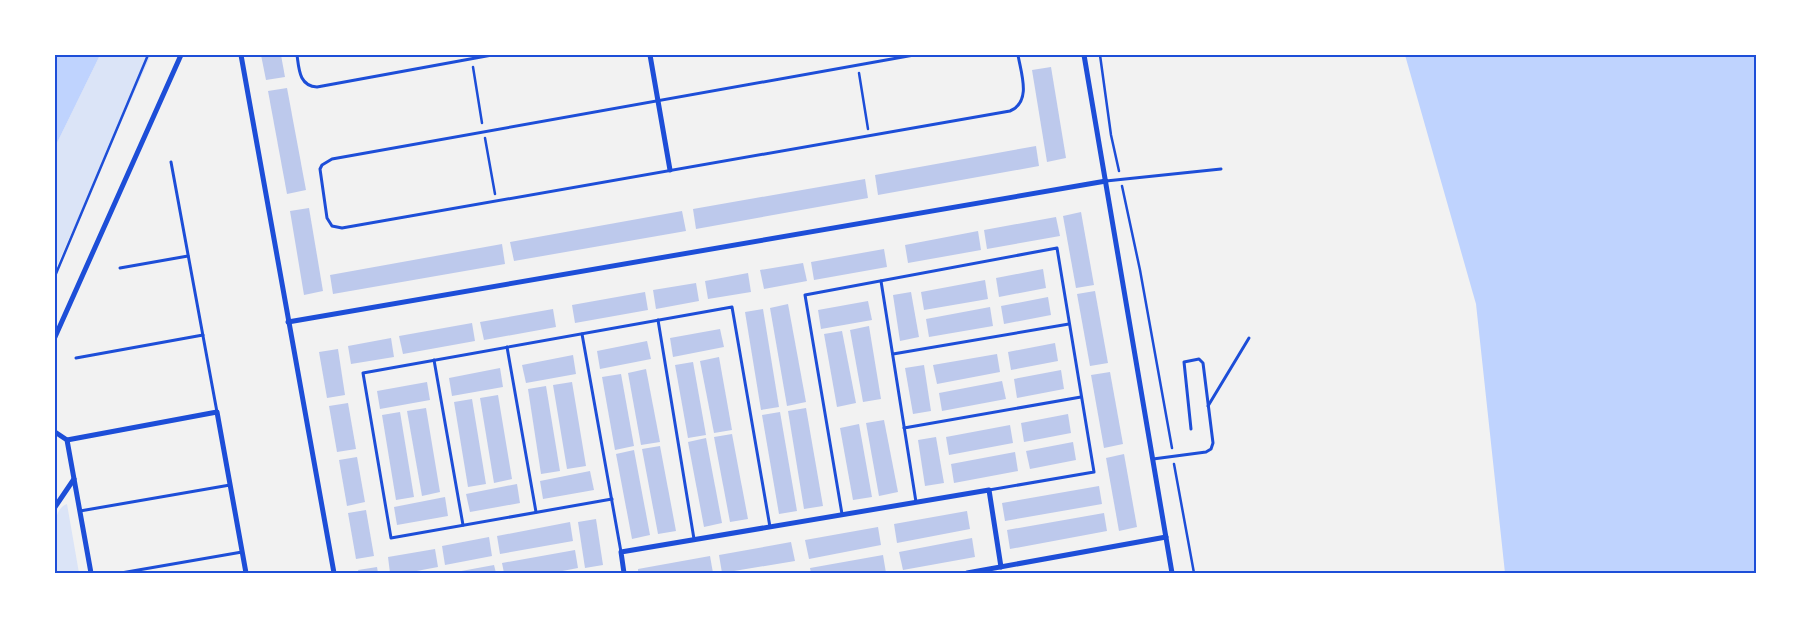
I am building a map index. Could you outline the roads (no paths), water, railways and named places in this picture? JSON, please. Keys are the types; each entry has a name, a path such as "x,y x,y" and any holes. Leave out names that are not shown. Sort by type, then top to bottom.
{"street":[{"path":"55,338 181,55"},
{"path":"241,55 334,573"},
{"path":"650,55 670,170"},
{"path":"1084,55 1172,573"},
{"path":"288,322 1106,181"},
{"path":"55,432 67,440 217,412 246,573"},
{"path":"67,440 91,573"},
{"path":"55,507 74,478"},
{"path":"624,573 621,552 989,490 1001,567"},
{"path":"967,573 1166,537"}],"lane":[{"path":"297,55 302,80 306,84 317,87 492,55"},
{"path":"914,55 332,159 322,164 320,169 327,218 332,226 342,228 1015,109 1020,104 1024,93 1018,55"},
{"path":"171,162 217,412"},
{"path":"1106,181 1221,169"},
{"path":"842,515 805,295 1057,248 1094,472 989,490"},
{"path":"120,268 188,256"},
{"path":"881,281 916,502"},
{"path":"612,499 391,538 363,373 732,307 770,527"},
{"path":"658,320 694,540"},
{"path":"893,354 1069,324"},
{"path":"582,334 621,552"},
{"path":"76,358 202,336"},
{"path":"1208,407 1249,338"},
{"path":"507,347 536,512"},
{"path":"434,360 463,525"},
{"path":"1152,459 1206,452 1211,449 1213,444 1202,360 1186,360 1184,365 1191,429"},
{"path":"904,428 1081,397"},
{"path":"80,511 230,485"},
{"path":"121,573 242,552"}],"water":[{"path":"55,55 100,55 55,147"},
{"path":"1405,55 1756,55 1756,573 1505,573 1476,304"}]}
